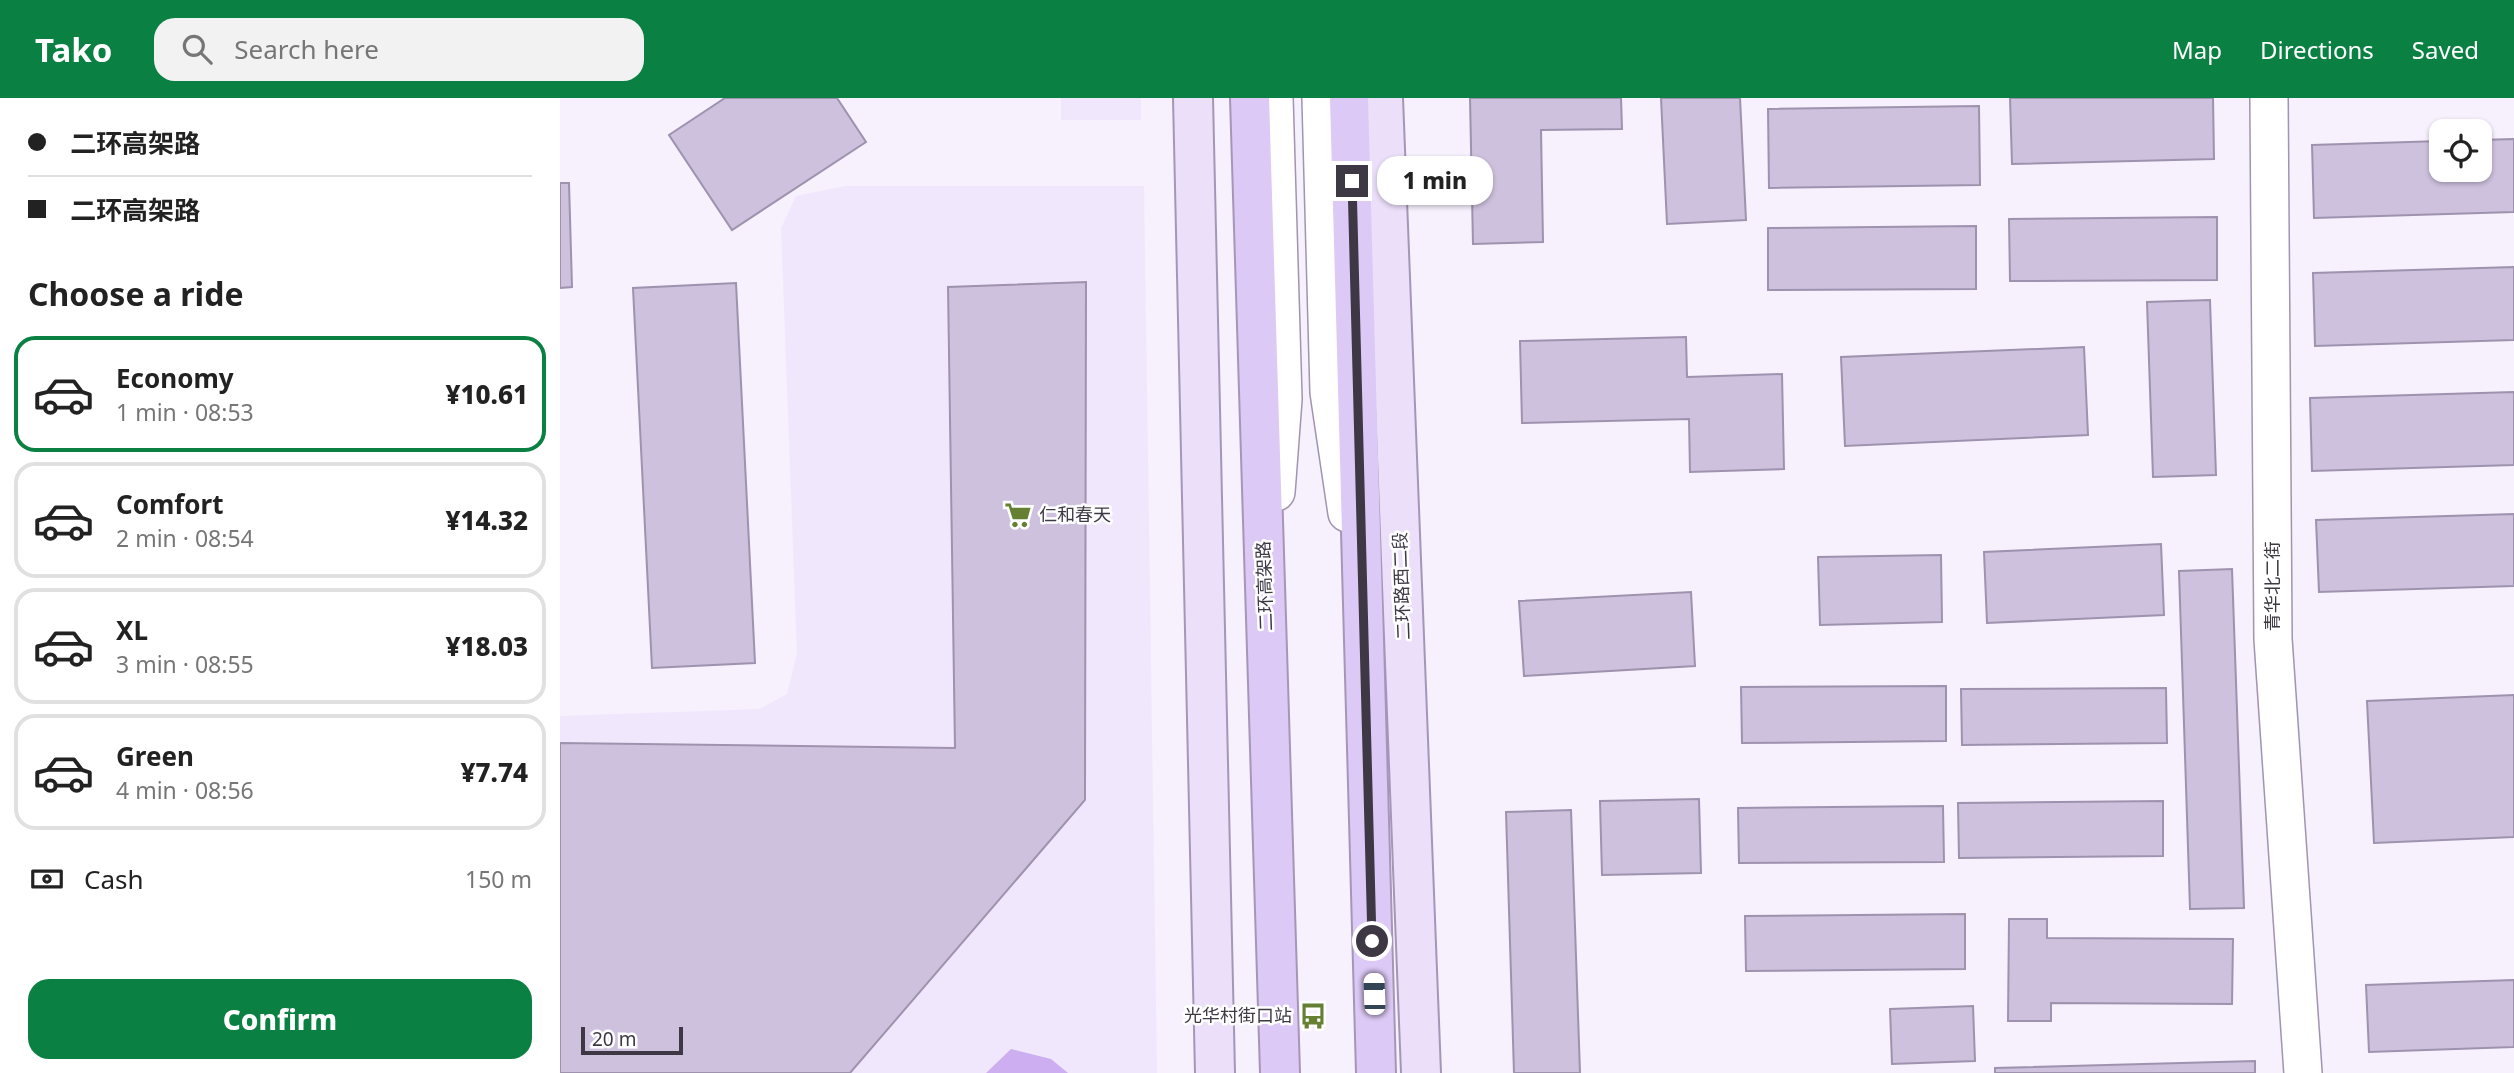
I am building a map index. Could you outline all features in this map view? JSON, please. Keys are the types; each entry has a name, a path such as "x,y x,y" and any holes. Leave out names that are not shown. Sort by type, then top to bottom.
{"highway":[{"name":"二环高架路","path":"1250,98 1280,1073"},
{"path":"1349,98 1376,1073"}],"main road":[{"path":"1193,98 1215,1073"},
{"name":"二环路西二段","path":"1383,98 1421,1073"}],"street":[{"path":"1266,628 1283,399 1274,98"},
{"path":"1321,98 1329,392 1363,625"},
{"name":"青华北二街","path":"2269,98 2273,639 2303,1073"}],"shaded area":[{"path":"1061,98 1141,98 1141,120 1061,120"},
{"path":"845,186 1144,186 1157,1073 560,1073 560,716 759,709 787,694 797,653 781,228 796,196"},
{"path":"1011,1049 1051,1059 1068,1073 986,1073"}],"building":[{"path":"725,98 837,98 866,142 732,230 669,135"},
{"path":"1470,98 1621,98 1622,129 1541,130 1543,242 1473,244"},
{"path":"1661,98 1740,98 1746,220 1667,224"},
{"path":"2010,98 2213,98 2214,159 2012,164"},
{"path":"1979,106 1980,185 1769,188 1768,109"},
{"path":"2514,139 2514,212 2314,218 2312,145 2429,141 2429,182 2492,182 2492,140"},
{"path":"560,183 569,183 572,287 560,288"},
{"path":"2217,217 2217,280 2010,281 2009,219"},
{"path":"1976,226 1976,289 1768,290 1768,228"},
{"path":"2514,267 2514,340 2315,346 2313,273"},
{"name":"仁和春天","path":"1086,282 1085,800 850,1073 560,1073 560,743 955,748 948,287"},
{"path":"736,283 755,663 652,668 633,288"},
{"path":"2210,300 2216,475 2153,477 2147,302"},
{"path":"1686,337 1687,377 1782,374 1784,469 1690,472 1689,419 1522,423 1520,341"},
{"path":"2084,347 2088,435 1845,446 1841,357"},
{"path":"2514,392 2514,465 2312,471 2310,398"},
{"path":"2514,514 2514,586 2319,592 2316,520"},
{"path":"2161,544 2164,615 1987,623 1984,552"},
{"path":"1941,555 1942,622 1820,625 1818,557"},
{"path":"2232,569 2244,908 2190,909 2179,571"},
{"path":"1691,592 1695,666 1524,676 1519,601"},
{"path":"1946,686 1946,741 1742,743 1741,687"},
{"path":"2166,688 2167,743 1962,745 1961,689"},
{"path":"2514,695 2514,837 2374,843 2367,701"},
{"path":"1699,799 1701,873 1602,875 1600,801"},
{"path":"2163,801 2163,856 1959,858 1958,803"},
{"path":"1943,806 1944,862 1739,863 1738,808"},
{"path":"1571,810 1580,1073 1514,1073 1506,812"},
{"path":"1965,914 1965,969 1746,971 1745,916"},
{"path":"2009,919 2047,919 2047,938 2233,939 2232,1004 2051,1003 2051,1021 2008,1021"},
{"path":"2514,980 2514,1047 2369,1052 2366,985"},
{"path":"1973,1006 1975,1061 1892,1064 1890,1009"},
{"path":"2255,1061 2255,1073 1995,1073 1995,1068"}],"place":[{"name":"仁和春天","path":"1018,515"},
{"name":"光华村街口站","path":"1313,1016"}],"route":[{"path":"1352,181 1372,941"}]}
